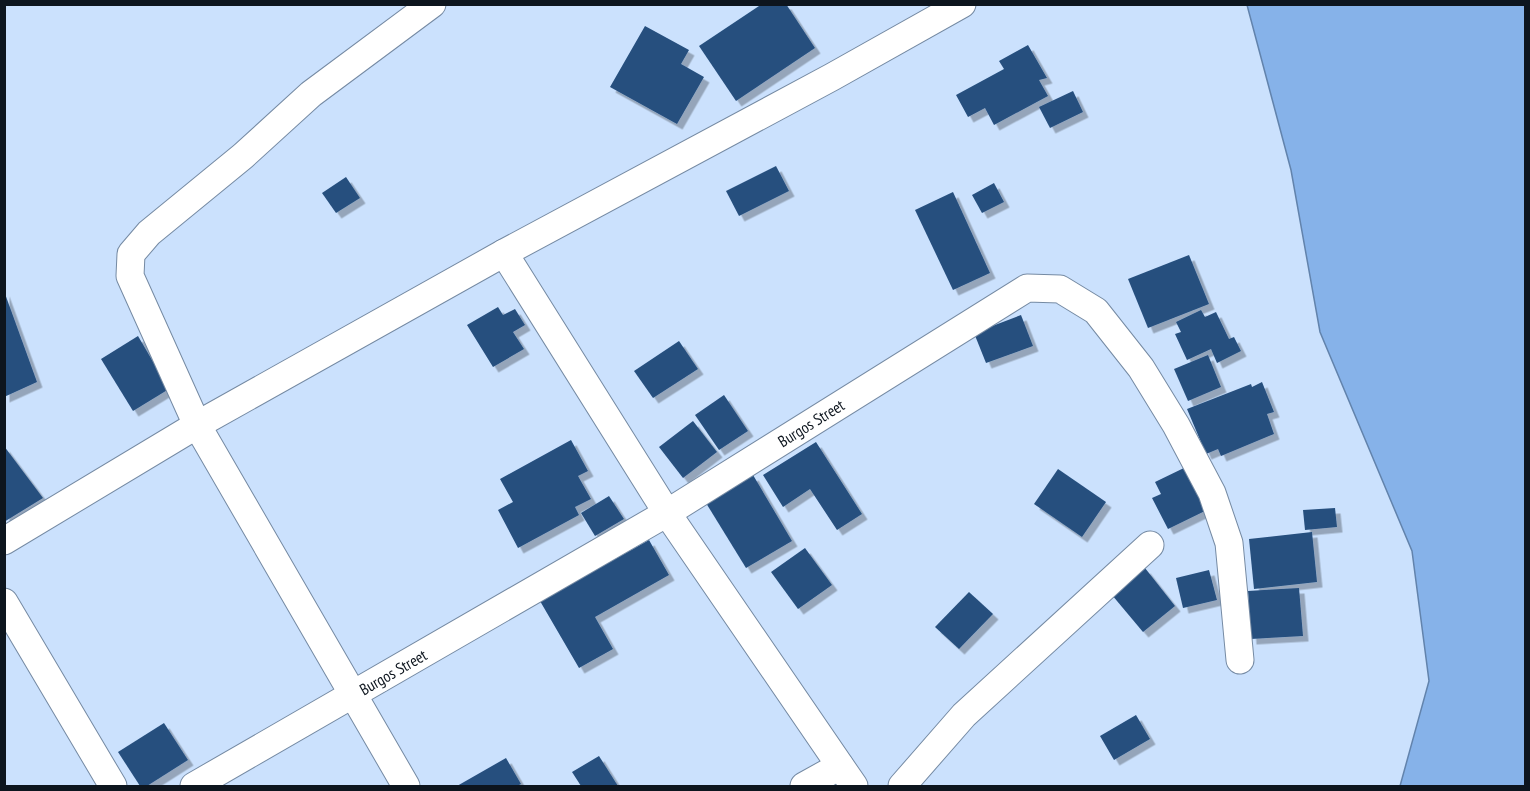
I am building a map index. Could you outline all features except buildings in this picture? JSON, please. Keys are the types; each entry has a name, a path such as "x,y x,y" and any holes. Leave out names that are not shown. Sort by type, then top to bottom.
{"street":[{"path":"406,786 197,425 130,276 131,254 149,233 243,156 311,94 432,4"},
{"path":"4,541 197,425 504,253 832,77 962,4"},
{"path":"504,253 667,513 847,776 804,786"},
{"name":"Burgos Street","path":"194,786 667,513 1027,288 1060,289 1096,311 1141,368 1176,425 1212,493 1229,543 1240,660"},
{"path":"902,786 964,715 1150,545"},
{"path":"4,602 113,786"}],"water":[{"path":"1247,5 1525,5 1525,786 1400,786 1429,681 1412,551 1320,332 1291,170"}]}
